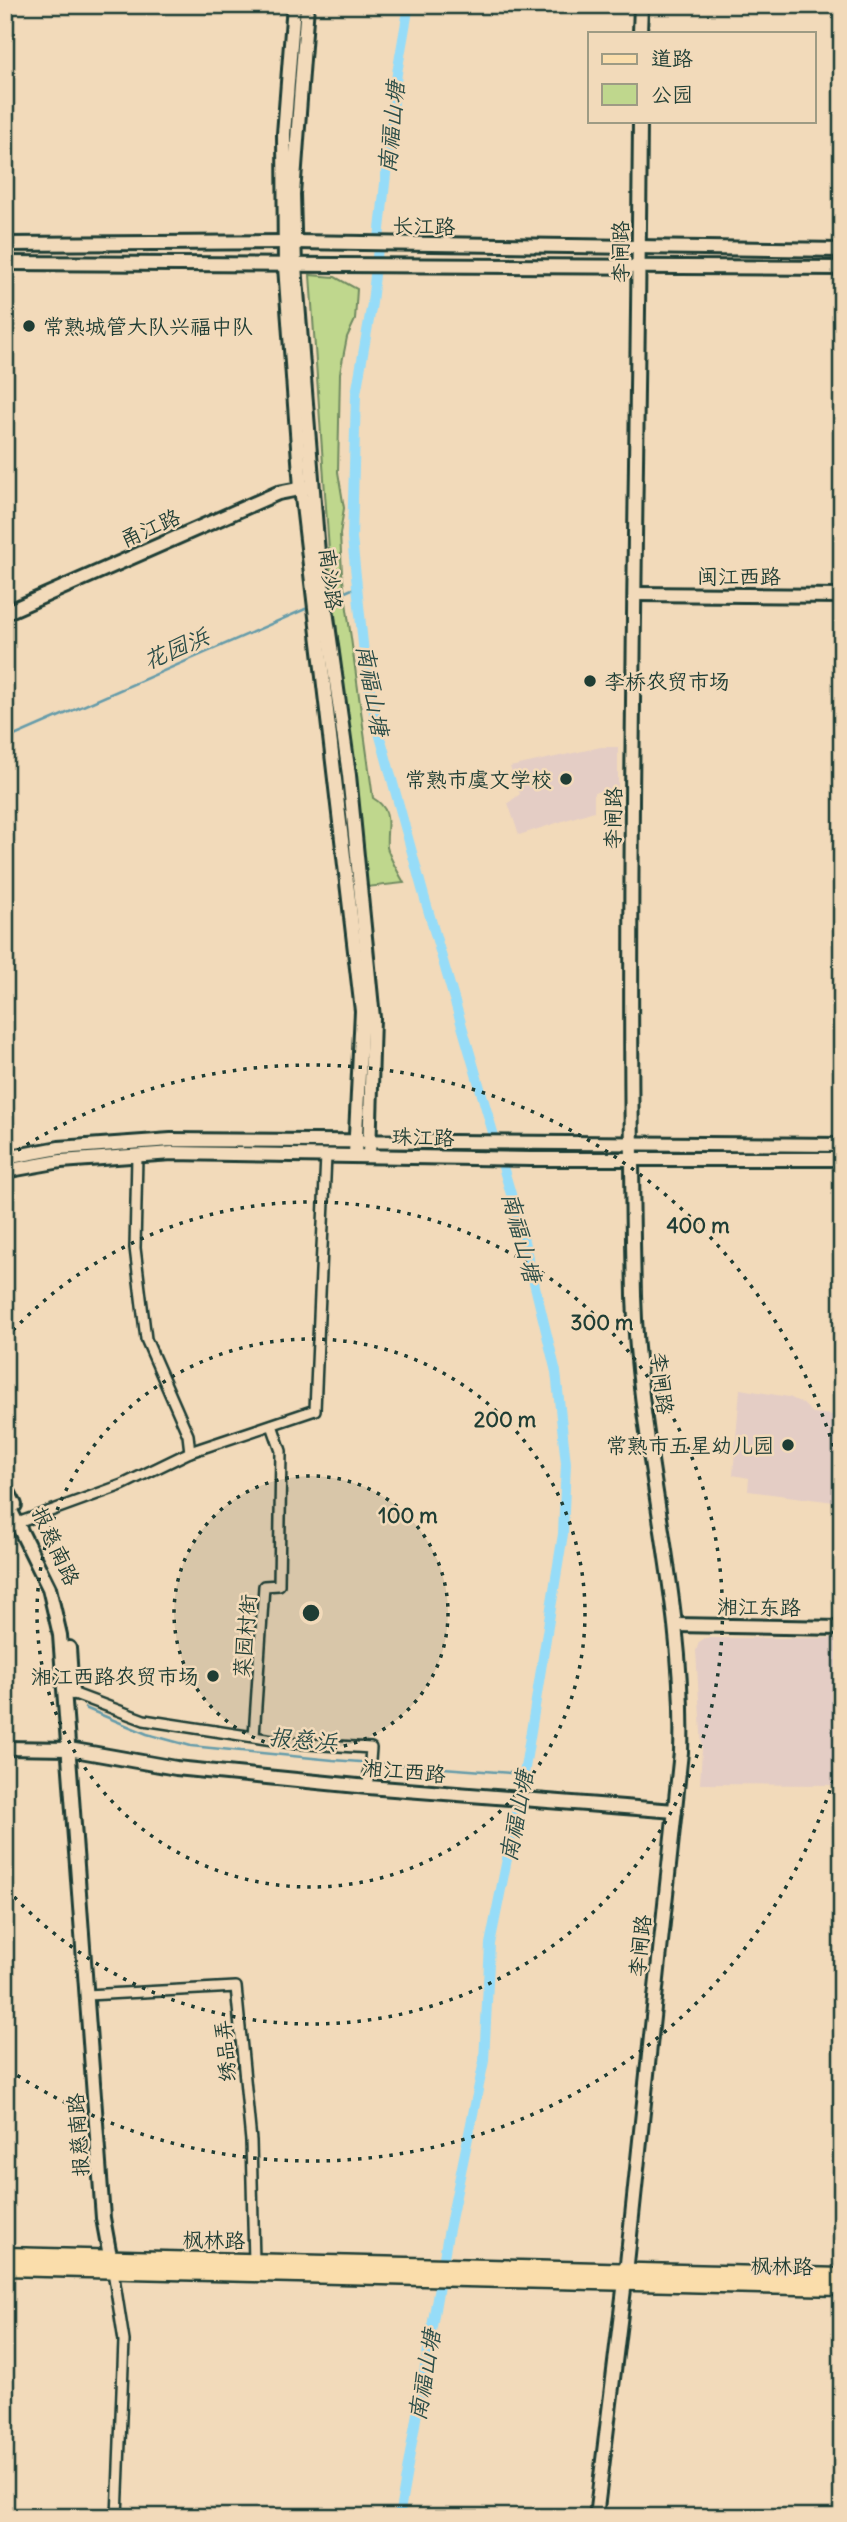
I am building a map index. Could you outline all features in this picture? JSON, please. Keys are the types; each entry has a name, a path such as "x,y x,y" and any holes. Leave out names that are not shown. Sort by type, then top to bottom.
{"main road":[{"name":"南沙路","path":"294,5 284,134 290,266 307,487 362,1011 355,1155"},
{"name":"南沙路","path":"289,242 307,5"},
{"path":"640,5 640,32"},
{"name":"李闸路","path":"596,2517 625,2278 675,1811 682,1708 676,1626 640,1374 635,1300 631,914 640,122"},
{"name":"长江路","path":"5,244 289,242 842,250"},
{"name":"长江路","path":"5,263 842,268"},
{"name":"甬江路","path":"5,613 278,494 307,487"},
{"name":"闽江西路","path":"636,594 842,596"},
{"name":"南沙路","path":"321,604 349,775 373,1018 369,1155"},
{"name":"珠江路","path":"5,1158 59,1148 172,1140 842,1145"},
{"name":"珠江路","path":"5,1171 61,1161 137,1156 842,1159"},
{"name":"报慈南路","path":"5,1486 59,1594 67,1633 72,1693 69,1749"},
{"name":"报慈南路","path":"5,1499 52,1599 60,1635 101,2194 112,2264"},
{"name":"湘江东路","path":"676,1626 842,1628"},
{"name":"湘江西路","path":"5,1748 69,1749 176,1768 502,1799 675,1811"},
{"name":"枫林路","path":"5,2255 112,2264 625,2278 842,2288"},
{"name":"枫林路","path":"5,2267 254,2262 422,2273"},
{"name":"枫林路","path":"625,2278 842,2276"}],"street":[{"path":"23,1521 122,1485 190,1452 315,1410 326,1155"},
{"path":"137,1156 135,1248 146,1339 188,1435 190,1452"},
{"name":"菜园村街","path":"254,1737 264,1586 279,1585 281,1451 272,1425"},
{"path":"72,1693 144,1720 254,1737 370,1748 368,1787"},
{"name":"绣品弄","path":"87,1995 236,1987 251,2141 254,2262"},
{"name":"报慈南路","path":"112,2264 124,2341 117,2517"}],"shaded area":[{"name":"常熟市虞文学校","path":"601,747 618,747 618,792 594,792 594,811 519,835 508,803 520,794 510,767"},
{"name":"常熟市五星幼儿园","path":"740,1389 789,1397 802,1403 813,1413 842,1416 842,1503 748,1491 749,1478 733,1475"},
{"path":"705,1638 842,1638 842,1785 700,1784 702,1749 696,1651 699,1642"}],"green space":[{"path":"310,275 335,277 357,289 355,320 347,337 340,373 338,472 344,508 340,534 342,573 373,798 387,814 387,847 404,883 367,887 331,580"}],"waterway":[{"name":"南福山塘","path":"399,2517 448,2234 484,2061 490,1944 524,1774 563,1534 566,1463 556,1372 520,1225 424,896 375,718 365,663 352,538 356,394 372,303 397,73 409,5"},
{"name":"花园浜","path":"329,599 359,586"},
{"name":"花园浜","path":"5,740 310,607"},
{"name":"报慈浜","path":"85,1708 147,1734 191,1746 524,1774"}],"place":[{"name":"常熟城管大队兴福中队","path":"29,326"},
{"name":"李桥农贸市场","path":"590,681"},
{"name":"常熟市虞文学校","path":"566,779"},
{"name":"常熟市五星幼儿园","path":"788,1445"},
{"name":"湘江西路农贸市场","path":"213,1676"}]}
